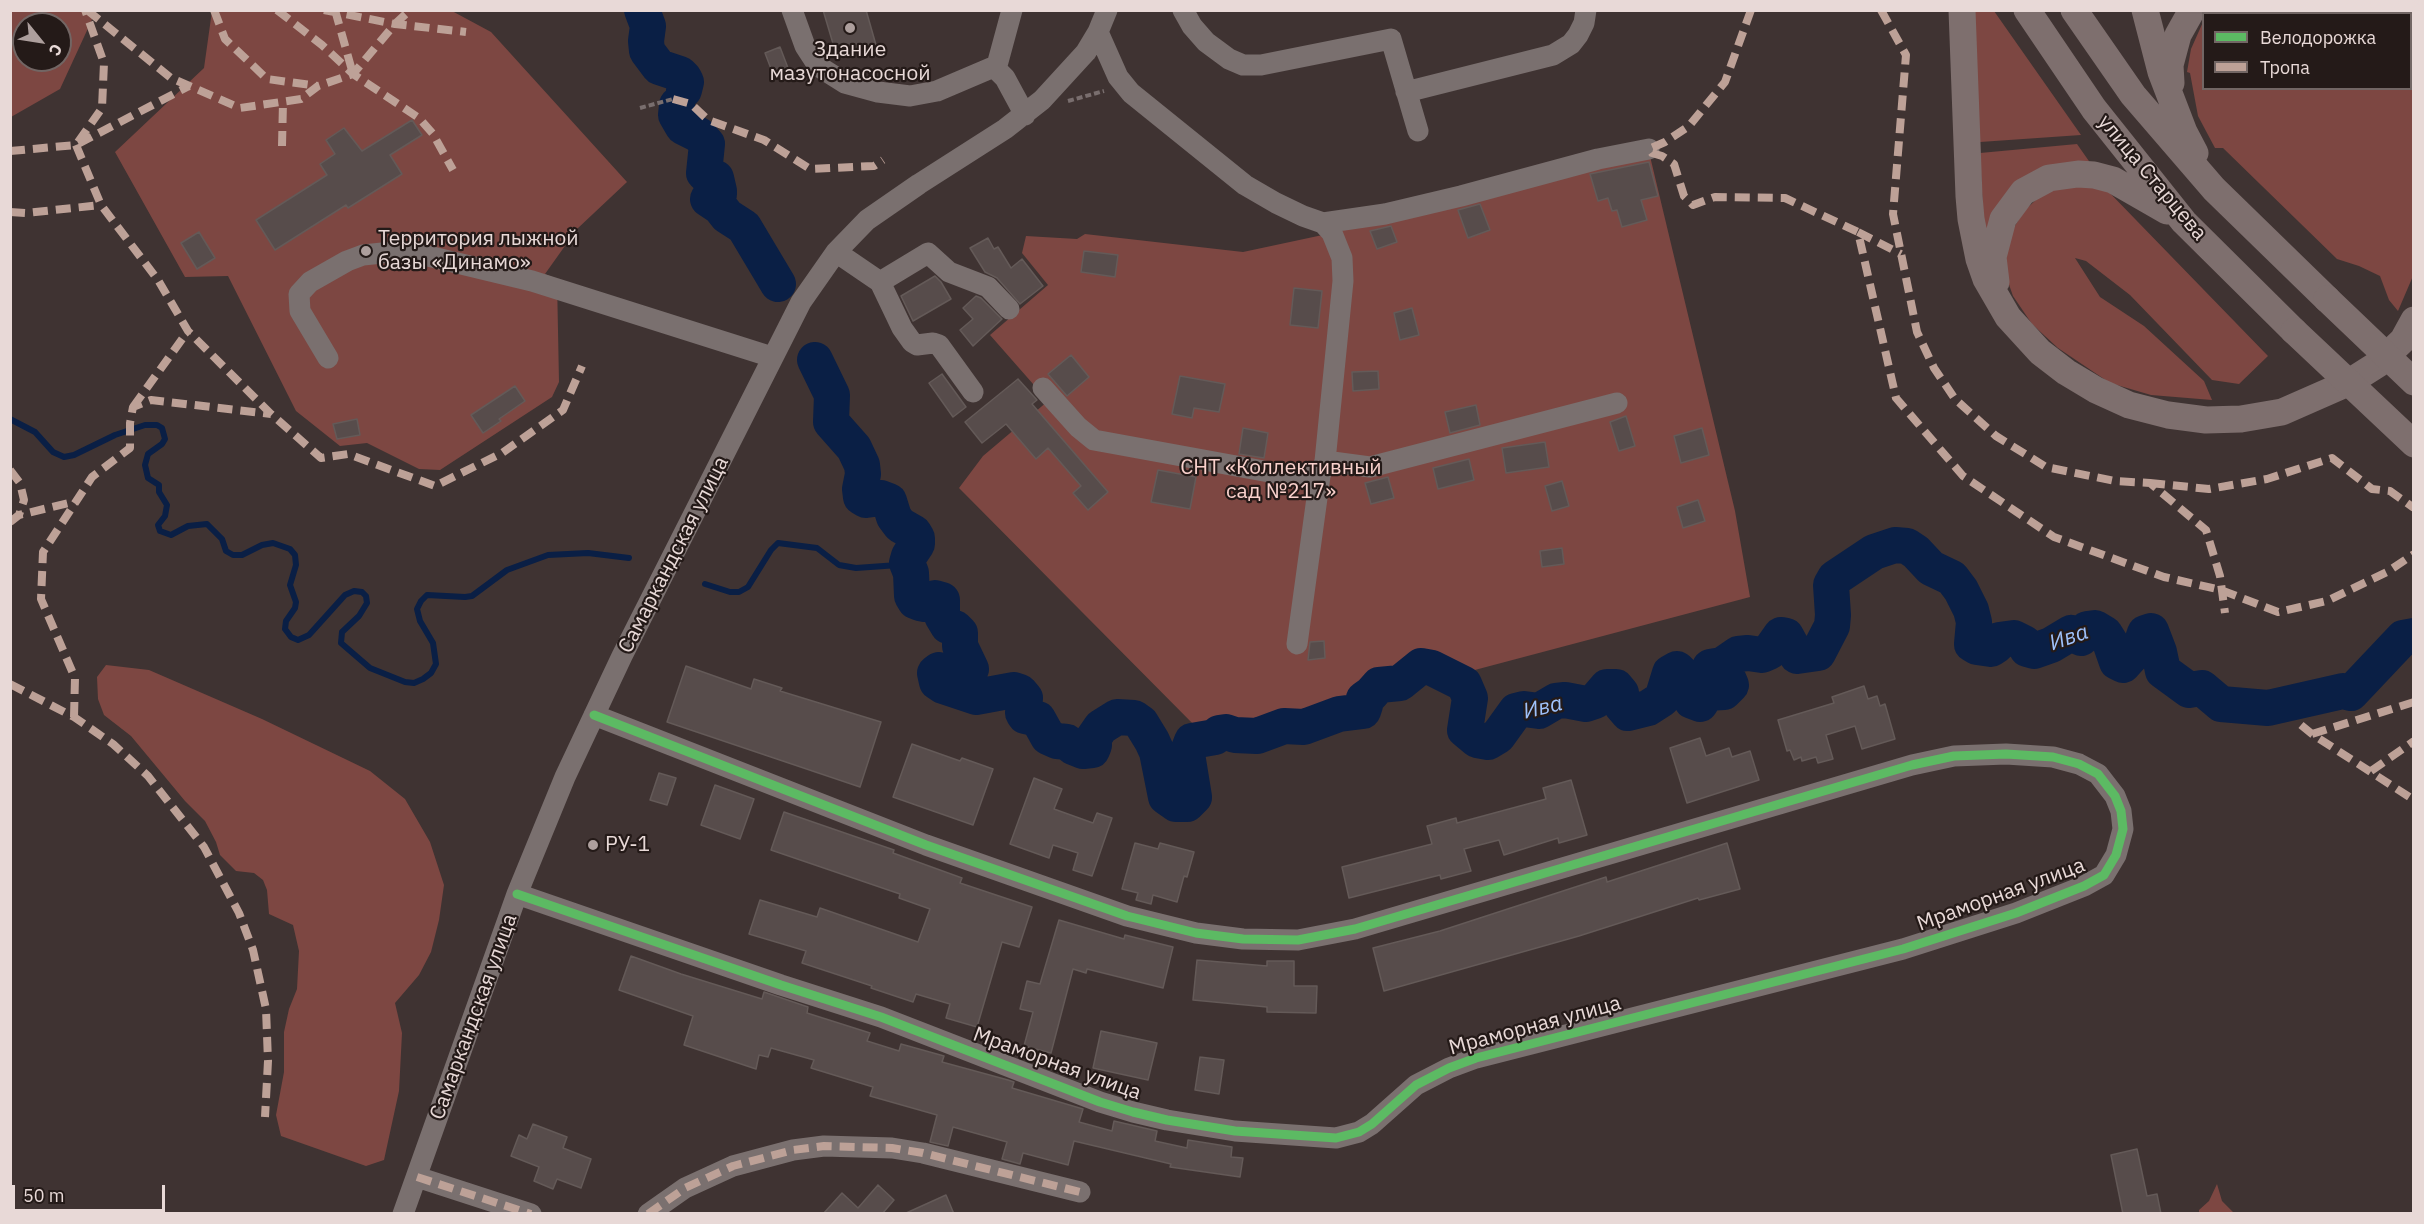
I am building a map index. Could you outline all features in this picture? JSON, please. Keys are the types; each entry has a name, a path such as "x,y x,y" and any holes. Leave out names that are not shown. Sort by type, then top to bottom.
{"main road":[{"path":"1962,10 1971,219 1978,259 1986,279 2008,317 2040,352 2066,372 2128,405 2168,415 2206,420 2241,419 2282,412 2348,383 2378,364 2403,340 2414,320"},
{"name":"улица Старцева","path":"2027,10 2094,109 2184,222 2414,444"},
{"name":"улица Старцева","path":"2074,10 2133,95 2214,189 2414,382"},
{"path":"2145,10 2161,72 2184,132 2214,189"},
{"path":"2173,102 2170,65 2178,35 2192,10"},
{"path":"2008,317 1998,292 1995,274 1993,257 1997,235 2013,203 2023,192 2034,185 2063,174 2094,175 2113,180 2184,222"}],"street":[{"path":"792,10 805,46 818,66 834,78 860,88 896,95 922,95 961,83 986,70 996,69"},
{"path":"996,69 1012,10"},
{"name":"Самаркандская улица","path":"403,1214 517,894 565,777 801,302 836,252 851,235 885,206 1025,114 1072,70 1098,32 1107,10"},
{"path":"1183,10 1192,26 1206,42 1229,59 1243,65 1261,65 1391,39 1418,130"},
{"path":"1406,92 1553,54 1571,44 1578,35 1584,23 1586,10"},
{"path":"1098,32 1113,67 1124,85 1170,127 1245,185 1284,207 1323,223 1332,233 1342,258 1343,280 1322,468 1297,644"},
{"path":"996,69 1005,78 1025,114"},
{"path":"1323,223 1347,221 1396,211 1598,159 1649,149"},
{"path":"328,358 300,311 299,294 310,282 347,261 363,255 392,252 428,256 532,281 772,357"},
{"path":"836,252 880,282 912,342 916,345 933,343 939,345 973,392"},
{"path":"880,282 928,253 949,272 988,287 1009,309"},
{"path":"1043,388 1078,427 1094,440 1280,474 1322,468 1370,467 1617,403"},
{"name":"Мраморная улица","path":"517,894 881,1017 1100,1102 1133,1112 1235,1131 1336,1138 1359,1132 1372,1124 1416,1085 1449,1068 1476,1058 1903,949 2036,905 2104,875 2116,855 2123,829 2121,811 2115,796 2098,774 2079,764 2054,757 2006,753 1954,756 1912,765 1355,929 1298,940 1243,939 1196,933 1127,916 926,845 594,715"},
{"path":"648,1214 685,1188 733,1166 793,1150 824,1146 869,1146 923,1153 1080,1192"},
{"path":"417,1177 531,1214"}],"path":[{"path":"1065,102 1124,85"},
{"path":"640,108 673,99"}],"green space":[{"path":"11,10 96,11 72,63 72,12 12,12 12,72 68,72 60,89 11,117"},
{"path":"2351,10 2354,12 2211,12"},
{"name":"Территория лыжной базы «Динамо»","path":"212,11 452,11 491,32 627,182 577,229 545,274 557,279 559,382 552,397 440,470 419,469 367,443 340,446 296,411 228,276 185,277 115,152 204,68"},
{"path":"1971,11 1994,11 2081,135 1980,142"},
{"path":"2202,24 2202,90 2412,90 2413,57 2413,276 2398,311 2389,300 2380,276 2337,259 2223,148 2215,148 2198,116 2190,73 2187,72 2191,49"},
{"path":"2077,144 2091,164 2067,163 1988,233 1984,230 1980,153"},
{"name":"СНТ «Коллективный сад №217»","path":"1649,152 1735,511 1750,597 1471,671 1203,734 959,488 983,456 1048,401 990,335 1048,285 1022,253 1026,236 1077,239 1085,234 1243,252 1332,233"},
{"path":"2081,184 2104,187 2268,356 2239,384 2212,380 2130,295 2086,261 2075,258 2100,297 2144,326 2204,381 2212,400 2151,395 2110,383 2058,348 2032,324 2013,296 2006,276 2004,256 2013,229 2024,211 2039,197 2053,189"},
{"path":"106,665 149,670 262,719 370,771 405,799 430,842 444,885 439,920 431,952 419,975 395,1003 402,1033 399,1091 384,1160 366,1166 281,1136 276,1115 284,1072 284,1032 289,1009 297,989 299,951 293,925 269,914 267,890 263,880 254,873 236,871 220,855 205,821 185,801 131,736 104,715 98,699 97,677"},
{"path":"2217,1184 2222,1201 2234,1213 2199,1213 2199,1210 2209,1201"}],"building":[{"name":"Здание мазутонасосной","path":"823,10 866,10 876,45 837,57"},
{"path":"780,47 788,68 773,74 765,53"},
{"path":"412,120 422,135 390,155 402,174 348,208 346,205 275,250 256,220 327,175 320,164 335,154 326,140 344,128 362,151"},
{"path":"1649,162 1658,196 1641,200 1647,220 1622,227 1617,210 1612,211 1608,198 1598,201 1590,174"},
{"path":"1480,204 1490,230 1468,238 1458,210"},
{"path":"1391,226 1397,242 1377,249 1370,231"},
{"path":"199,232 215,258 197,269 181,243"},
{"path":"988,238 994,249 998,247 1011,268 1022,259 1043,286 1020,304 997,278 985,272 970,248"},
{"path":"1084,251 1118,255 1115,277 1081,272"},
{"path":"935,276 951,299 913,321 901,296"},
{"path":"1294,288 1322,291 1318,328 1290,325"},
{"path":"976,296 981,298 1002,319 973,346 960,330 973,319 963,308"},
{"path":"1412,308 1419,335 1400,340 1394,313"},
{"path":"1071,355 1089,377 1067,396 1048,374"},
{"path":"1378,371 1379,389 1353,391 1352,372"},
{"path":"942,374 966,407 953,417 929,383"},
{"path":"1180,376 1225,384 1219,412 1194,408 1192,418 1172,414"},
{"path":"1018,379 1037,400 1032,404 1108,492 1088,510 1073,493 1081,486 1048,448 1036,459 1006,424 982,443 965,422"},
{"path":"515,386 525,401 483,433 471,415"},
{"path":"1476,405 1480,425 1450,433 1445,412"},
{"path":"1626,416 1635,446 1619,451 1610,422"},
{"path":"357,419 360,435 337,439 333,424"},
{"path":"1243,428 1268,433 1264,458 1239,454"},
{"path":"1702,428 1709,455 1681,463 1674,436"},
{"path":"1545,442 1549,467 1506,473 1502,448"},
{"path":"1469,459 1474,480 1438,489 1433,468"},
{"path":"1158,470 1196,477 1190,509 1151,502"},
{"path":"1388,477 1394,498 1371,504 1365,483"},
{"path":"1562,481 1569,506 1552,511 1545,486"},
{"path":"1698,500 1705,521 1683,528 1677,507"},
{"path":"1562,548 1564,564 1542,567 1540,551"},
{"path":"1324,641 1325,658 1308,660 1310,642"},
{"path":"686,666 751,689 754,679 782,688 780,691 881,722 860,787 667,722"},
{"path":"1864,686 1868,699 1877,696 1880,706 1885,704 1895,739 1862,749 1855,726 1826,735 1833,759 1818,763 1816,757 1802,761 1801,757 1794,760 1790,750 1787,751 1778,720 1834,703 1832,697"},
{"path":"1700,738 1706,756 1729,748 1732,757 1750,751 1759,780 1687,803 1670,748"},
{"path":"912,744 960,761 962,758 993,769 973,825 893,797"},
{"path":"659,773 676,778 667,805 650,800"},
{"path":"1034,778 1062,789 1054,809 1093,823 1097,813 1112,818 1092,876 1073,870 1078,853 1053,845 1049,858 1010,844"},
{"path":"1571,780 1587,835 1559,843 1558,838 1504,855 1499,840 1464,849 1471,871 1441,879 1440,875 1349,898 1342,867 1432,844 1427,826 1456,818 1457,823 1546,799 1543,788"},
{"path":"715,785 754,799 740,839 701,825"},
{"path":"784,812 894,850 893,853 962,878 960,883 1032,907 1019,947 1002,942 977,1027 946,1018 950,1004 916,994 913,1002 871,988 872,986 802,963 806,951 749,934 760,900 817,917 820,908 918,942 930,909 899,898 900,894 771,850"},
{"path":"1135,843 1158,849 1160,843 1194,852 1177,902 1153,895 1151,904 1136,900 1138,893 1122,889"},
{"path":"1727,843 1740,889 1699,900 1698,898 1579,936 1384,991 1373,948 1440,931 1606,877 1607,882"},
{"path":"1059,920 1124,939 1125,935 1173,947 1163,988 1087,969 1086,973 1073,969 1051,1053 1024,1046 1033,1012 1020,1009 1027,981 1040,984"},
{"path":"631,956 762,999 764,992 808,1007 807,1013 870,1033 867,1041 899,1051 901,1044 944,1056 942,1062 1014,1082 1012,1088 1083,1109 1079,1122 1112,1131 1114,1121 1157,1131 1155,1141 1187,1148 1188,1140 1232,1147 1231,1157 1243,1158 1240,1177 1170,1167 1171,1164 1074,1141 1068,1165 1023,1153 1020,1164 1002,1159 1007,1142 953,1127 948,1146 930,1142 937,1115 870,1096 873,1087 811,1068 814,1060 771,1048 768,1057 759,1055 756,1069 684,1045 693,1016 619,990"},
{"path":"1197,960 1267,966 1267,961 1294,961 1294,986 1317,986 1316,1013 1267,1012 1267,1007 1193,1000"},
{"path":"1101,1031 1157,1043 1148,1080 1093,1068"},
{"path":"1200,1057 1224,1060 1219,1094 1195,1090"},
{"path":"533,1124 567,1137 563,1148 591,1159 581,1188 557,1179 553,1189 534,1181 539,1167 511,1156 519,1135 527,1139"},
{"path":"2137,1149 2147,1196 2157,1194 2161,1214 2123,1214 2111,1155"},
{"path":"878,1185 894,1200 882,1214 823,1214 842,1193 858,1208"},
{"path":"946,1195 954,1214 904,1214"}],"waterway":[{"path":"642,10 648,26 647,51 659,67 680,74 684,78 686,82 684,90"},
{"path":"677,105 676,115 683,127 699,135 707,144 704,173 708,177 716,178 719,191 719,194 711,194 708,199 744,227 778,284"},
{"name":"Ива","path":"815,360 832,395 831,422 854,448 862,465 861,497 866,500 881,498 889,501 894,517 900,525 914,533 917,538 917,544 907,563 911,573 912,596 915,601 925,604 935,598 942,600 942,616 948,626 960,633 960,646 971,669 960,676 939,670 935,673 937,682 976,697 1014,690 1020,692 1025,698 1023,713 1025,716 1038,719 1048,737 1067,742 1083,751 1092,750 1094,745 1092,740 1101,727 1117,717 1134,718 1141,723 1152,741 1157,752 1166,797 1176,804 1187,804 1194,797 1187,754 1192,741 1215,737 1219,733 1226,732 1235,735 1257,736 1284,726 1304,727 1339,714 1363,711 1364,699 1379,685 1400,683 1421,666 1432,668 1464,684 1470,698 1465,730 1477,740 1488,742 1498,736 1516,711 1524,709 1539,711 1556,701 1565,700 1586,704 1595,701 1607,687 1616,687 1621,693 1622,706 1628,713 1648,708 1662,699 1670,673 1677,669 1683,675 1692,701 1700,704 1707,693 1724,692 1731,685 1725,675 1713,673 1710,667 1722,665 1738,654 1762,655 1769,652 1781,635 1786,636 1797,656 1818,653 1832,626 1831,585 1835,578 1874,552 1895,545 1907,546 1931,568 1952,578 1971,610 1974,622 1972,644 1977,647 1991,649 1997,645 1999,640 2014,638 2024,643 2027,649 2034,651 2051,645 2071,633 2081,638 2087,629 2095,628 2105,634 2117,662 2123,665 2141,645 2145,633 2151,631 2163,671 2189,690 2202,688 2221,704 2268,708 2343,691 2351,693 2403,638 2414,636"},
{"path":"10,419 35,432 53,452 64,457 74,455 115,435 145,425 157,425 162,428 165,439 148,454 145,465 148,478 159,485 159,492 167,505 165,516 158,525 160,531 171,535 188,526 207,524 222,539 226,551 233,555 242,555 262,545 273,543 290,549 295,555 296,565 290,585 296,602 295,608 286,621 285,629 291,637 298,640 309,635 345,595 354,591 362,592 366,596 367,603 359,616 342,632 341,643 370,668 405,682 414,683 423,679 431,673 436,664 433,643 420,621 417,609 427,595 472,596 507,570 548,555 588,553 629,558"},
{"path":"705,584 730,592 739,592 748,587 771,550 778,543 817,548 839,565 856,568 898,565 910,570"}],"marked path":[{"path":"78,142 102,108 104,63 85,10"},
{"path":"87,10 171,78 240,108 301,99 318,86 353,74 395,24 410,10"},
{"path":"214,10 225,39 267,79 318,86"},
{"path":"277,10 322,45 353,74 419,118 433,134 453,170"},
{"path":"324,10 395,24 466,32"},
{"path":"335,10 353,74"},
{"path":"1751,10 1725,82 1689,126 1665,142 1649,149 1652,153 1674,164 1684,196 1693,205 1715,197 1785,198 1858,232 1896,398 1963,476 2054,537 2164,577 2221,590 2278,612 2327,601 2387,572 2414,554"},
{"path":"1881,10 1906,55 1893,214 1917,332 1934,368 1955,399 1996,436 2046,467 2115,481 2150,483 2206,530 2220,576 2225,613"},
{"path":"10,151 76,145 189,86"},
{"path":"673,99 691,104 708,120 764,140 810,169 874,166 883,160"},
{"path":"282,146 283,102"},
{"path":"76,145 101,205 158,280 188,331 271,414 321,458 348,454 435,486 502,453 563,410 582,366"},
{"path":"10,212 26,213 101,205"},
{"path":"1858,232 1901,254"},
{"path":"133,407 188,331"},
{"path":"74,717 75,678 41,599 43,552 92,477 130,448 130,423 133,407 151,400 271,414"},
{"path":"2150,483 2209,489 2267,479 2332,458 2372,489 2390,491 2414,508"},
{"path":"10,470 20,483 24,500 19,515"},
{"path":"10,522 19,515 77,501"},
{"path":"10,684 74,717 113,744 148,776 204,847 239,913 253,950 266,1009 268,1061 265,1117"},
{"path":"2312,734 2414,702"},
{"path":"2301,725 2414,800"},
{"path":"2371,771 2414,741"},
{"path":"648,1214 685,1188 733,1166 793,1150 824,1146 892,1148 923,1153 1080,1192"},
{"path":"417,1177 531,1214"}],"cycle path":[{"path":"517,894 881,1017 1100,1102 1133,1112 1235,1131 1336,1138 1359,1132 1372,1124 1416,1085 1449,1068 1476,1058 1903,949 2016,913 2084,886 2104,875 2116,855 2123,829 2121,811 2115,796 2098,774 2079,764 2053,757 2006,754 1954,756 1912,765 1355,929 1298,940 1243,939 1196,933 1127,916 926,845 594,715"}],"place":[{"name":"Здание мазутонасосной","path":"850,28"},
{"name":"Территория лыжной базы «Динамо»","path":"366,251"},
{"name":"РУ-1","path":"593,845"}]}
